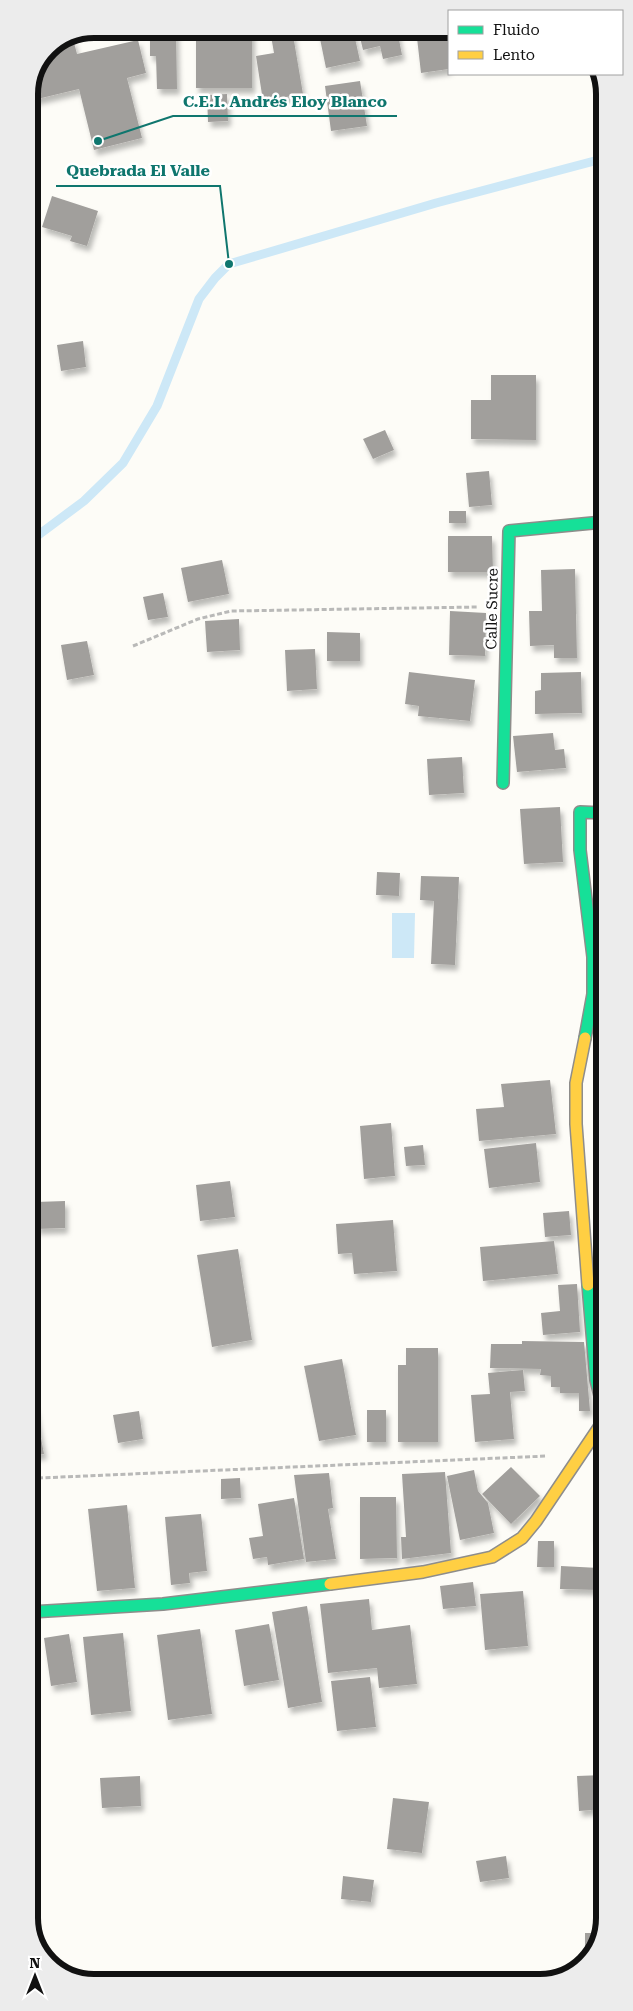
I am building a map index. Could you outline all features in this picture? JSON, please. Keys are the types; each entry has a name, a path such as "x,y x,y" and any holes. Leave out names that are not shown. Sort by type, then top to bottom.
{"street":[{"name":"Calle Sucre","path":"503,783 509,531 596,523"},
{"path":"596,813 580,812 580,850 593,957 593,994 576,1083 576,1124 596,1380"},
{"path":"38,1612 163,1604 285,1590 423,1572 492,1557 522,1538 536,1521 596,1432"}],"path":[{"path":"133,646 198,620 231,611 507,606"},
{"path":"38,1512 39,1478 581,1454"}],"water":[{"path":"392,913 415,913 414,958 392,958"}],"building":[{"path":"150,38 176,38 177,89 157,89 156,56 150,56"},
{"path":"196,38 252,38 252,88 196,88"},
{"path":"271,38 294,38 303,94 263,101 256,56 274,53"},
{"path":"320,38 355,38 360,61 326,68"},
{"path":"360,38 399,38 402,55 383,59 380,46 363,50"},
{"path":"417,38 448,38 448,69 421,73"},
{"path":"138,40 146,73 127,78 142,138 94,150 79,89 38,99 42,72 47,62 62,47 74,42 77,54"},
{"path":"360,81 367,126 331,131 325,86"},
{"path":"227,94 228,121 208,122 207,95"},
{"path":"52,196 98,211 87,246 70,241 72,236 42,227"},
{"path":"83,341 86,367 61,371 57,345"},
{"path":"491,375 536,375 536,440 471,439 471,400 491,400"},
{"path":"385,430 394,450 373,459 363,439"},
{"path":"489,471 492,505 469,507 466,473"},
{"path":"449,511 466,511 466,523 449,523"},
{"path":"448,536 492,536 493,572 448,572"},
{"path":"222,560 229,594 188,602 181,568"},
{"path":"575,569 577,658 554,658 554,645 530,646 529,611 542,611 541,570"},
{"path":"163,593 168,617 148,620 143,597"},
{"path":"450,611 486,613 485,656 449,655"},
{"path":"239,619 240,650 207,652 205,621"},
{"path":"327,632 360,633 360,661 327,661"},
{"path":"87,641 94,675 67,680 61,645"},
{"path":"315,649 317,689 287,691 285,650"},
{"path":"409,672 475,680 470,721 418,716 419,706 405,704"},
{"path":"581,672 582,713 535,714 535,691 541,690 541,673"},
{"path":"553,733 555,750 564,749 566,768 517,772 513,736"},
{"path":"462,757 464,793 429,795 427,759"},
{"path":"560,807 563,862 524,864 520,809"},
{"path":"377,872 400,873 399,896 376,895"},
{"path":"421,876 459,877 455,965 431,964 434,901 420,900"},
{"path":"550,1080 556,1134 479,1141 476,1109 504,1107 501,1084"},
{"path":"391,1123 395,1176 364,1179 360,1126"},
{"path":"536,1143 540,1182 489,1188 484,1149"},
{"path":"423,1145 425,1165 406,1166 404,1147"},
{"path":"230,1181 235,1217 200,1221 196,1185"},
{"path":"65,1201 65,1228 38,1229 38,1202"},
{"path":"569,1211 571,1235 545,1237 543,1213"},
{"path":"393,1220 397,1271 354,1274 352,1253 338,1254 336,1224"},
{"path":"554,1241 558,1274 483,1281 480,1247"},
{"path":"238,1249 252,1340 212,1347 197,1255"},
{"path":"577,1284 580,1332 543,1335 541,1313 560,1311 558,1285"},
{"path":"522,1341 584,1342 590,1411 579,1411 579,1393 560,1393 560,1387 551,1387 551,1376 540,1375 541,1369 490,1368 491,1344 522,1344"},
{"path":"406,1348 438,1348 438,1442 398,1442 398,1365 406,1365"},
{"path":"342,1359 356,1435 319,1441 304,1366"},
{"path":"523,1370 525,1391 510,1392 514,1439 475,1442 471,1395 490,1394 488,1373"},
{"path":"367,1410 386,1410 386,1442 367,1442"},
{"path":"139,1411 143,1439 118,1443 113,1415"},
{"path":"38,1422 44,1454 38,1455"},
{"path":"511,1467 540,1496 511,1524 482,1494"},
{"path":"474,1470 478,1491 488,1503 494,1533 460,1540 447,1476"},
{"path":"445,1472 451,1553 402,1559 401,1537 406,1537 402,1474"},
{"path":"329,1473 333,1508 328,1509 336,1559 306,1562 294,1475"},
{"path":"240,1478 241,1498 221,1499 221,1479"},
{"path":"594,1486 596,1486 596,1538 593,1538"},
{"path":"360,1497 396,1497 397,1558 360,1559"},
{"path":"294,1498 304,1559 268,1565 267,1557 253,1559 249,1538 263,1536 258,1504"},
{"path":"127,1505 135,1588 97,1591 88,1509"},
{"path":"201,1514 207,1571 189,1573 190,1583 171,1585 165,1517"},
{"path":"538,1541 554,1541 554,1567 537,1567"},
{"path":"561,1566 596,1568 596,1590 560,1589"},
{"path":"473,1582 476,1606 443,1609 440,1586"},
{"path":"523,1591 528,1646 485,1650 480,1594"},
{"path":"369,1599 372,1630 410,1625 417,1684 379,1688 377,1668 328,1673 320,1604"},
{"path":"307,1606 322,1702 288,1708 272,1612"},
{"path":"269,1624 279,1680 244,1686 235,1630"},
{"path":"200,1629 212,1714 168,1720 157,1635"},
{"path":"123,1633 131,1711 91,1715 83,1637"},
{"path":"69,1634 77,1682 51,1686 44,1638"},
{"path":"370,1677 376,1727 337,1731 331,1681"},
{"path":"596,1775 596,1810 579,1811 577,1776"},
{"path":"140,1776 141,1806 102,1808 100,1778"},
{"path":"393,1798 429,1802 422,1853 387,1849"},
{"path":"506,1856 509,1878 480,1882 476,1861"},
{"path":"343,1876 374,1880 371,1902 341,1899"},
{"path":"585,1933 594,1933 593,1936 585,1950"}],"waterway":[{"path":"38,535 84,501 123,463 157,406 199,299 215,278 229,264 436,203 596,161"}],"traffic: fast":[{"path":"503,783 509,531 596,523"},
{"path":"585,1038 593,994 593,957 580,850 580,812 596,813"},
{"path":"588,1285 596,1380"},
{"path":"38,1612 163,1604 330,1584"}],"traffic: slow":[{"path":"585,1038 576,1083 576,1124 588,1285"},
{"path":"330,1584 423,1572 492,1557 522,1538 536,1521 596,1432"}],"place":[{"name":"C.E.I. Andrés Eloy Blanco","path":"98,141"},
{"name":"Quebrada El Valle","path":"229,264"}]}
